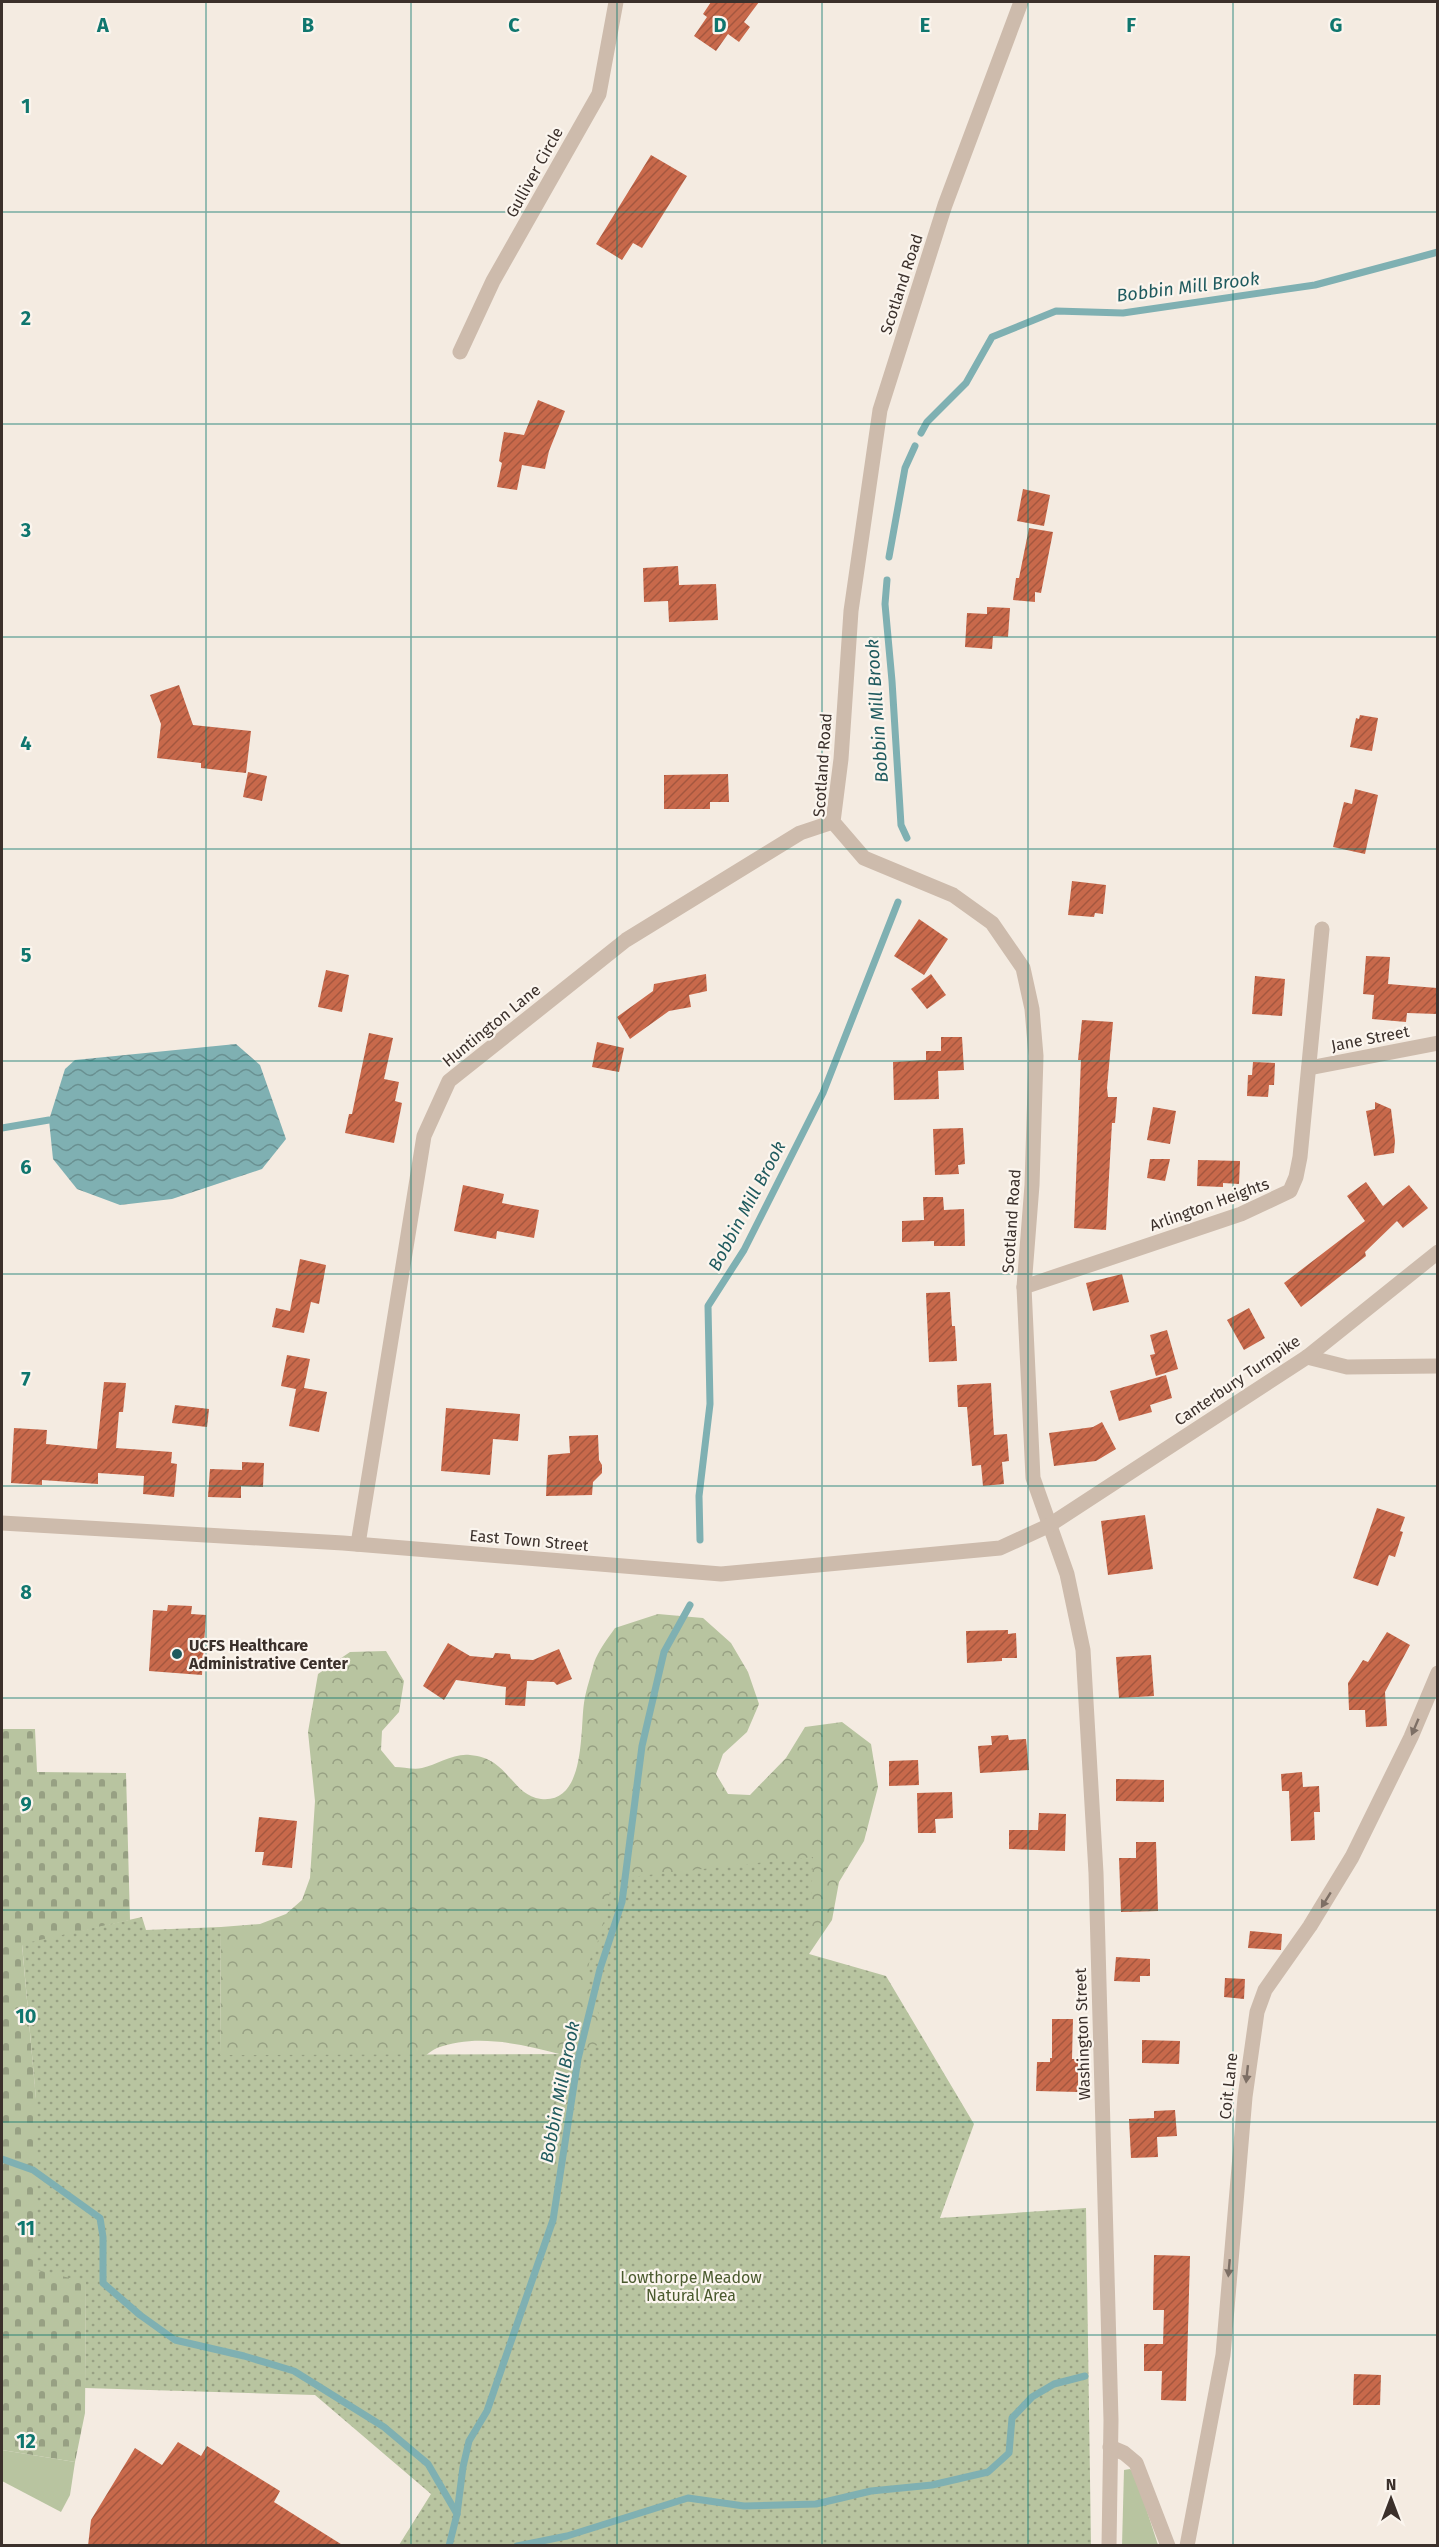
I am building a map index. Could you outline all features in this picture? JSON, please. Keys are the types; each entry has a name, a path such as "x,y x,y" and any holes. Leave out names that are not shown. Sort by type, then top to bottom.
{"street":[{"name":"Gulliver Circle","path":"460,352 493,281 599,94 616,2"},
{"name":"Scotland Road","path":"1021,2 945,205 880,410 851,611 841,759 833,822 864,858 953,895 992,923 1023,968 1032,1009 1036,1056 1032,1185 1024,1287 1033,1478 1048,1526"},
{"name":"Huntington Lane","path":"358,1544 424,1136 449,1081 626,940 800,833 833,822"},
{"name":"Arlington Heights","path":"1024,1287 1241,1214 1287,1194 1296,1177 1300,1157 1322,929"},
{"name":"Jane Street","path":"1309,1068 1437,1043"},
{"name":"Canterbury Turnpike","path":"1048,1526 1307,1357 1437,1252"},
{"path":"1307,1357 1347,1367 1437,1366"},
{"name":"East Town Street","path":"2,1523 358,1544 721,1574 1000,1548 1048,1526"},
{"name":"Washington Street","path":"1048,1526 1067,1574 1083,1650 1096,1873 1110,2447 1109,2546"},
{"name":"Coit Lane","path":"1187,2546 1223,2355 1246,2086 1257,2012 1265,1990 1310,1926 1352,1857 1411,1737 1437,1673"},
{"path":"1110,2447 1124,2452 1136,2463 1168,2546"}],"green space":[{"path":"658,1614 703,1618 731,1643 748,1672 759,1704 747,1732 723,1754 716,1774 728,1794 750,1795 786,1758 805,1727 842,1722 871,1744 878,1787 864,1841 839,1882 832,1920 809,1954 608,2066 523,2045 479,2041 437,2048 411,2068 220,2055 221,1927 260,1924 286,1914 302,1900 310,1878 315,1801 308,1732 318,1674 350,1652 386,1651 404,1681 399,1712 382,1731 381,1750 395,1767 419,1769 451,1757 470,1755 483,1758 502,1769 531,1796 541,1799 556,1797 566,1790 578,1763 585,1698 594,1663 603,1645 615,1628"},
{"path":"2,1729 35,1729 37,1772 126,1773 130,1920 22,1945 36,2099 86,2281 85,2413 75,2462 2,2450"},
{"name":"Lowthorpe Meadow Natural Area","path":"813,1857 809,1954 886,1976 974,2124 940,2218 1086,2208 1091,2545 399,2545 431,2494 315,2395 85,2388 86,2282 37,2270 36,2099 22,1944 142,1917 146,1930 221,1927 220,2055 578,2054 584,2049 598,2045 601,2038 600,2021 589,1986 588,1971 590,1958 604,1923 612,1879"},
{"path":"2,2450 75,2462 70,2495 61,2512 2,2481"},
{"path":"1130,2469 1135,2474 1158,2545 1122,2546 1124,2470"}],"water":[{"path":"236,1044 260,1065 286,1139 262,1169 172,1199 120,1205 77,1189 53,1159 49,1120 65,1069 75,1060"}],"building":[{"path":"711,2 759,2 744,22 750,27 739,42 728,34 716,51 694,36 707,17 703,14"},
{"path":"651,155 687,176 642,248 633,243 622,260 596,244"},
{"path":"538,400 565,411 549,451 545,469 522,465 517,490 497,487 502,463 499,461 504,432 524,435"},
{"path":"1023,489 1050,495 1044,526 1017,521"},
{"path":"1029,528 1053,532 1041,593 1035,592 1035,602 1013,600 1016,578 1019,578"},
{"path":"678,566 679,585 716,584 718,620 669,622 668,601 644,602 643,568"},
{"path":"987,607 1010,608 1008,637 993,636 992,649 965,647 967,613 987,614"},
{"path":"179,685 193,725 251,731 246,773 201,768 201,763 157,758 161,724 150,695"},
{"path":"1360,715 1378,718 1372,751 1350,747 1356,718 1359,719"},
{"path":"248,772 267,776 262,801 243,797"},
{"path":"728,774 729,802 710,802 710,809 664,809 664,775"},
{"path":"1355,789 1378,795 1365,854 1333,847 1344,802 1352,804"},
{"path":"1072,881 1106,885 1103,914 1095,913 1094,917 1068,915"},
{"path":"919,919 948,939 924,975 894,956"},
{"path":"1366,956 1390,957 1388,984 1437,988 1437,1014 1407,1013 1406,1022 1372,1019 1374,995 1363,994"},
{"path":"326,970 349,975 342,1012 318,1007"},
{"path":"706,974 707,991 689,995 691,1007 669,1011 630,1039 617,1017 653,991 654,984"},
{"path":"931,974 946,995 927,1009 911,989"},
{"path":"1255,976 1285,979 1282,1016 1252,1014"},
{"path":"1082,1020 1113,1022 1107,1088 1108,1097 1117,1097 1115,1123 1112,1123 1106,1230 1074,1228 1081,1060 1078,1060"},
{"path":"369,1033 393,1038 384,1079 399,1082 395,1101 402,1103 394,1143 345,1133 349,1114 352,1114"},
{"path":"941,1037 962,1037 964,1070 938,1071 939,1099 894,1100 893,1062 926,1060 926,1051 941,1051"},
{"path":"597,1042 624,1048 619,1072 592,1067"},
{"path":"1253,1062 1275,1063 1274,1085 1269,1085 1268,1097 1247,1096 1248,1075 1252,1075"},
{"path":"1375,1102 1391,1109 1395,1141 1394,1153 1374,1156 1366,1111 1375,1109"},
{"path":"1153,1107 1176,1111 1170,1144 1147,1140"},
{"path":"963,1128 965,1164 958,1165 959,1174 935,1175 933,1129"},
{"path":"1150,1159 1170,1159 1165,1181 1147,1178"},
{"path":"1198,1160 1240,1161 1239,1184 1223,1183 1223,1187 1197,1186"},
{"path":"1366,1182 1383,1206 1409,1185 1428,1208 1403,1228 1397,1221 1365,1252 1366,1256 1301,1307 1284,1283 1365,1221 1347,1196"},
{"path":"463,1185 504,1194 502,1203 539,1210 534,1238 497,1231 496,1239 454,1231"},
{"path":"923,1197 943,1197 944,1210 964,1209 965,1246 934,1246 934,1241 902,1242 902,1221 924,1220"},
{"path":"300,1259 326,1265 319,1304 311,1302 304,1333 272,1327 276,1308 290,1311"},
{"path":"1122,1274 1129,1302 1093,1311 1086,1283"},
{"path":"950,1292 957,1361 929,1362 926,1293"},
{"path":"1249,1308 1265,1338 1244,1350 1227,1320"},
{"path":"1167,1330 1178,1369 1156,1376 1150,1355 1155,1354 1150,1335"},
{"path":"287,1355 310,1359 304,1388 327,1392 319,1432 289,1426 296,1389 281,1386"},
{"path":"1166,1375 1172,1398 1150,1405 1152,1412 1119,1421 1110,1391"},
{"path":"104,1382 126,1383 123,1412 119,1412 116,1448 172,1452 171,1463 177,1464 174,1497 143,1494 144,1476 98,1473 98,1484 42,1480 42,1485 11,1483 14,1428 47,1430 46,1444 97,1449"},
{"path":"991,1383 994,1435 1007,1434 1009,1461 1002,1462 1004,1484 983,1486 981,1465 972,1466 967,1407 958,1407 957,1385"},
{"path":"175,1405 209,1409 207,1427 172,1423"},
{"path":"446,1408 520,1414 518,1441 493,1439 490,1475 441,1471"},
{"path":"1102,1422 1116,1449 1096,1461 1054,1466 1049,1433 1093,1427"},
{"path":"598,1435 602,1473 593,1482 592,1495 546,1496 548,1455 570,1453 569,1436"},
{"path":"242,1462 264,1463 263,1487 241,1486 241,1498 208,1497 210,1469 242,1470"},
{"path":"1377,1508 1405,1517 1395,1557 1389,1555 1378,1586 1353,1578"},
{"path":"1145,1515 1153,1569 1108,1575 1101,1521"},
{"name":"UCFS Healthcare Administrative Center","path":"168,1605 192,1606 191,1614 206,1615 202,1675 149,1671 153,1610 167,1611"},
{"path":"1008,1630 1008,1634 1016,1633 1017,1658 967,1663 966,1631"},
{"path":"1387,1632 1410,1645 1385,1692 1387,1726 1366,1727 1365,1710 1349,1710 1348,1683 1363,1660 1368,1662"},
{"path":"448,1643 470,1656 493,1658 495,1653 510,1654 511,1659 533,1660 559,1649 572,1679 557,1685 554,1682 527,1681 525,1706 505,1705 506,1687 456,1680 444,1700 423,1686"},
{"path":"1151,1655 1154,1696 1119,1698 1116,1657"},
{"path":"1008,1735 1009,1740 1026,1739 1029,1770 980,1773 978,1746 992,1745 991,1736"},
{"path":"918,1760 919,1785 889,1786 889,1761"},
{"path":"1302,1772 1303,1787 1319,1786 1320,1812 1314,1812 1315,1840 1291,1841 1289,1791 1282,1791 1281,1774"},
{"path":"1116,1779 1164,1780 1164,1802 1116,1801"},
{"path":"952,1792 953,1818 935,1819 936,1833 918,1833 917,1793"},
{"path":"1039,1813 1066,1814 1065,1851 1009,1849 1009,1830 1038,1830"},
{"path":"259,1817 297,1821 292,1868 262,1865 264,1852 255,1852"},
{"path":"1136,1842 1156,1842 1158,1911 1121,1912 1119,1858 1136,1858"},
{"path":"1250,1931 1282,1934 1281,1950 1248,1948"},
{"path":"1116,1957 1150,1959 1150,1976 1140,1976 1140,1982 1114,1981"},
{"path":"1225,1978 1245,1979 1244,1999 1224,1997"},
{"path":"1052,2019 1073,2019 1072,2059 1078,2059 1078,2092 1036,2091 1037,2062 1050,2062 1052,2058"},
{"path":"1142,2040 1180,2041 1179,2064 1142,2063"},
{"path":"1175,2110 1177,2136 1157,2137 1158,2157 1131,2158 1129,2119 1154,2118 1154,2111"},
{"path":"1154,2255 1190,2256 1186,2401 1161,2400 1162,2371 1144,2371 1144,2344 1163,2344 1164,2310 1153,2310"},
{"path":"1354,2374 1381,2375 1380,2405 1353,2405"},
{"path":"178,2442 201,2456 207,2446 280,2491 274,2502 344,2546 88,2546 91,2520 135,2448 162,2465"}],"waterway":[{"name":"Bobbin Mill Brook","path":"921,433 927,422 966,383 992,337 1056,311 1123,313 1315,285 1438,252"},
{"name":"Bobbin Mill Brook","path":"889,557 905,468 915,446"},
{"name":"Bobbin Mill Brook","path":"887,580 885,604 901,825 907,838"},
{"name":"Bobbin Mill Brook","path":"700,1540 699,1496 710,1404 708,1306 744,1250 823,1093 898,902"},
{"path":"2,1128 49,1120"},
{"name":"Bobbin Mill Brook","path":"449,2546 457,2514 469,2441 487,2411 553,2220 578,2059 600,1969 622,1902 642,1746 664,1652 690,1605"},
{"path":"2,2159 33,2170 100,2218 103,2237 103,2283 140,2315 175,2340 244,2356 294,2371 384,2427 428,2464 457,2514"},
{"path":"517,2546 567,2536 688,2498 744,2506 816,2504 871,2491 932,2485 988,2472 1009,2453 1012,2418 1032,2397 1054,2384 1085,2376"}],"place":[{"name":"UCFS Healthcare Administrative Center","path":"177,1654"}]}
